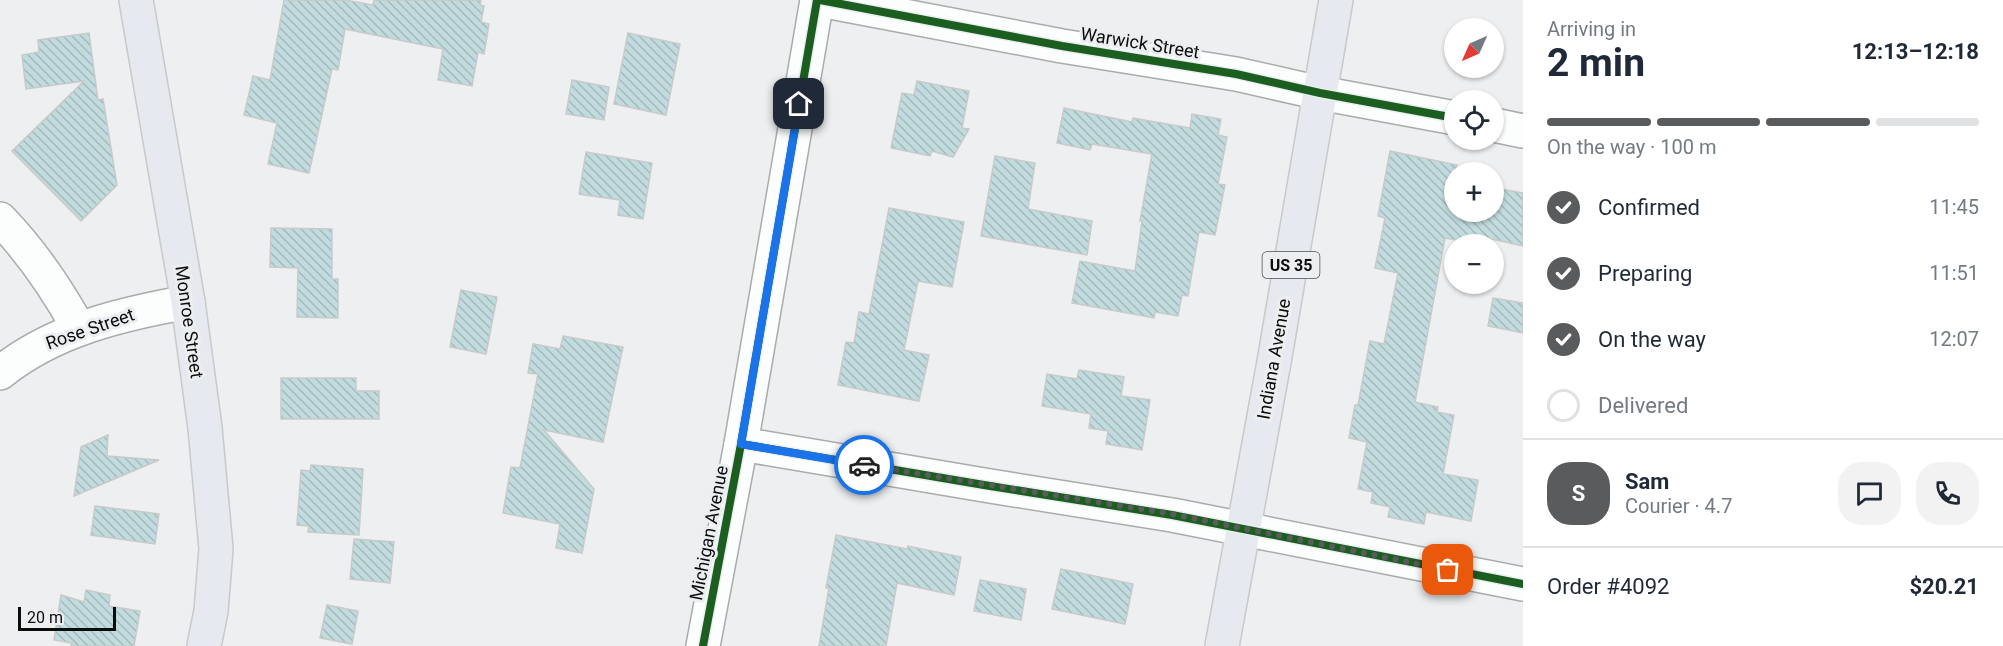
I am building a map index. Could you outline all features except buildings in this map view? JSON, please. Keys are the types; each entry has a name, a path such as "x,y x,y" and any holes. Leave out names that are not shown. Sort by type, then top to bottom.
{"main road":[{"name":"Monroe Street","path":"136,0 188,302 205,428 216,549 211,611 204,646"},
{"name":"Indiana Avenue","path":"1222,646 1336,0"}],"street":[{"name":"Warwick Street","path":"819,0 1062,46 1236,74 1320,93 1444,116"},
{"name":"Michigan Avenue","path":"703,646 819,0"},
{"path":"1504,127 1523,131"},
{"path":"0,219 18,238 59,293 79,329"},
{"name":"Rose Street","path":"0,373 47,341 79,329 150,309 188,302"},
{"path":"741,444 1172,514 1523,584"}],"cycle path":[{"path":"703,646 741,444 817,0"},
{"path":"820,0 1062,46 1236,74 1320,93 1444,116"},
{"path":"741,444 1172,515 1523,584"}],"way so far":[{"path":"864,465 1172,514 1448,570"}],"route":[{"path":"799,104 741,444 864,465"}]}
